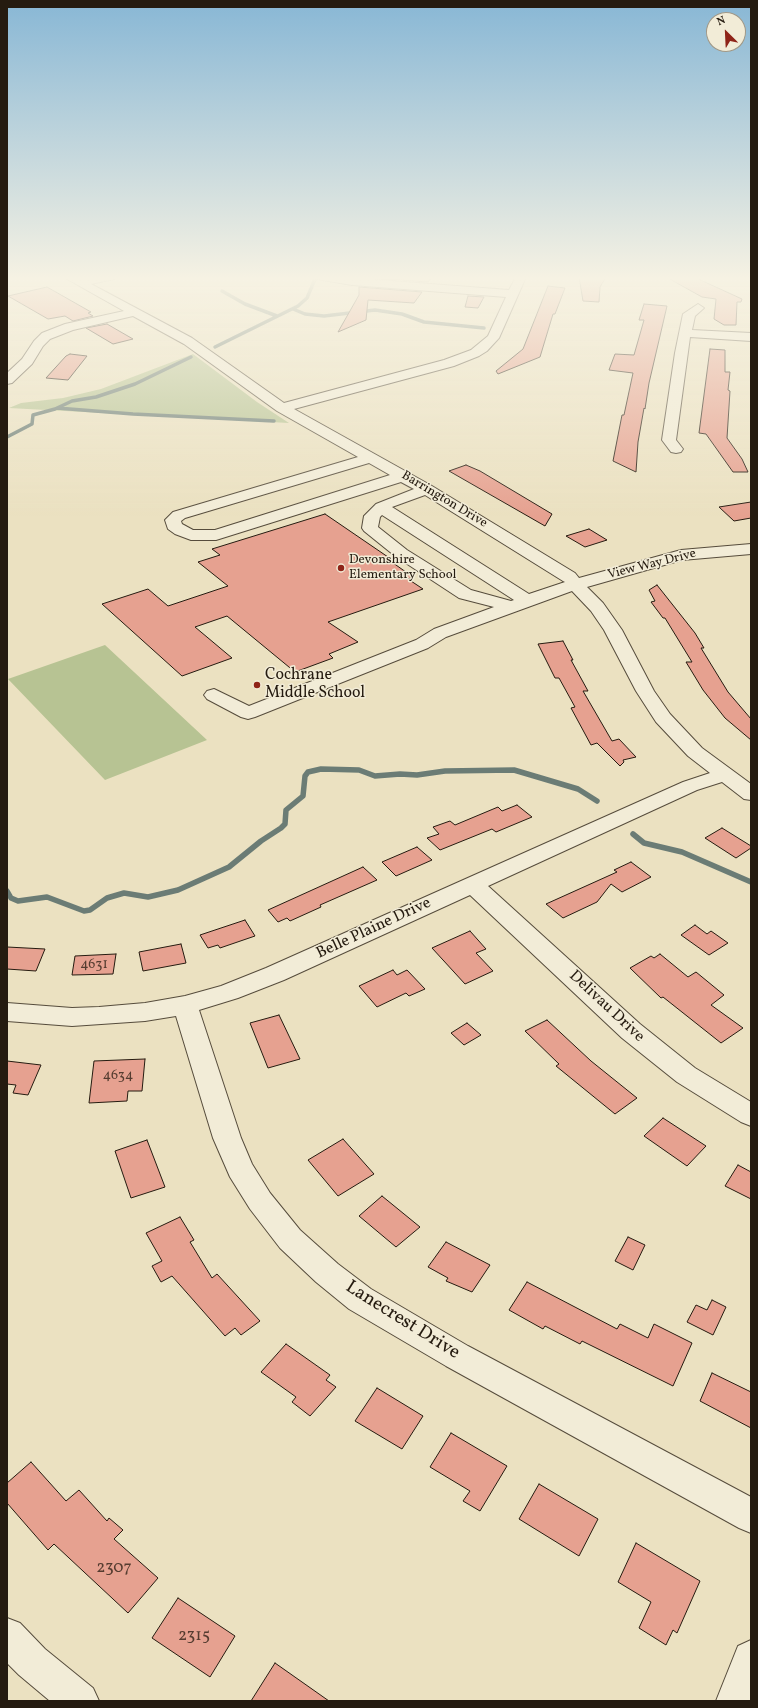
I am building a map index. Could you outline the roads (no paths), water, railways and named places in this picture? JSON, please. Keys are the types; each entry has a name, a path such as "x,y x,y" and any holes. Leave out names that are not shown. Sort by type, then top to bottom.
{"street":[{"path":"7,380 30,357"},
{"name":"Barrington Drive","path":"211,357 282,408 404,476 532,552 578,585 597,607 612,630 645,691 663,718 695,752 751,794"},
{"path":"282,408 469,357"},
{"path":"676,449 669,440 681,357"},
{"path":"371,458 179,515 173,520 174,526 191,535 216,535 404,476"},
{"path":"427,490 390,502 381,507 372,516 370,528 401,553 465,594 520,604"},
{"path":"381,507 520,604"},
{"name":"View Way Drive","path":"214,695 248,713 422,644 440,634 520,604 578,585 681,555 751,549"},
{"name":"Belle Plaine Drive","path":"7,1012 72,1017 145,1012 185,1005 229,992 275,974 690,786 724,775"},
{"name":"Delivau Drive","path":"472,884 630,1031 686,1075 751,1115"},
{"name":"Lanecrest Drive","path":"185,1005 224,1131 240,1169 260,1201 290,1239 326,1273 360,1299 457,1356 751,1516"},
{"path":"7,1636 32,1662 80,1701"},
{"path":"735,1701 751,1659"}],"waterway":[{"path":"57,408 72,401 96,397 135,384 191,357"},
{"path":"7,437 32,424 33,415 57,408"},
{"path":"57,408 133,414 274,421"},
{"path":"7,891 11,898 18,901 47,897 84,911 90,910 107,898 124,893 148,897 178,890 229,867 261,841 281,828 285,824 286,810 303,796 305,776 308,772 321,769 359,770 375,776 400,774 417,775 445,771 514,770 578,789 597,801"},
{"path":"633,834 644,843 682,852 751,882"}],"place":[{"name":"Devonshire Elementary School","path":"341,568"},
{"name":"Cochrane Middle School","path":"257,685"}]}
